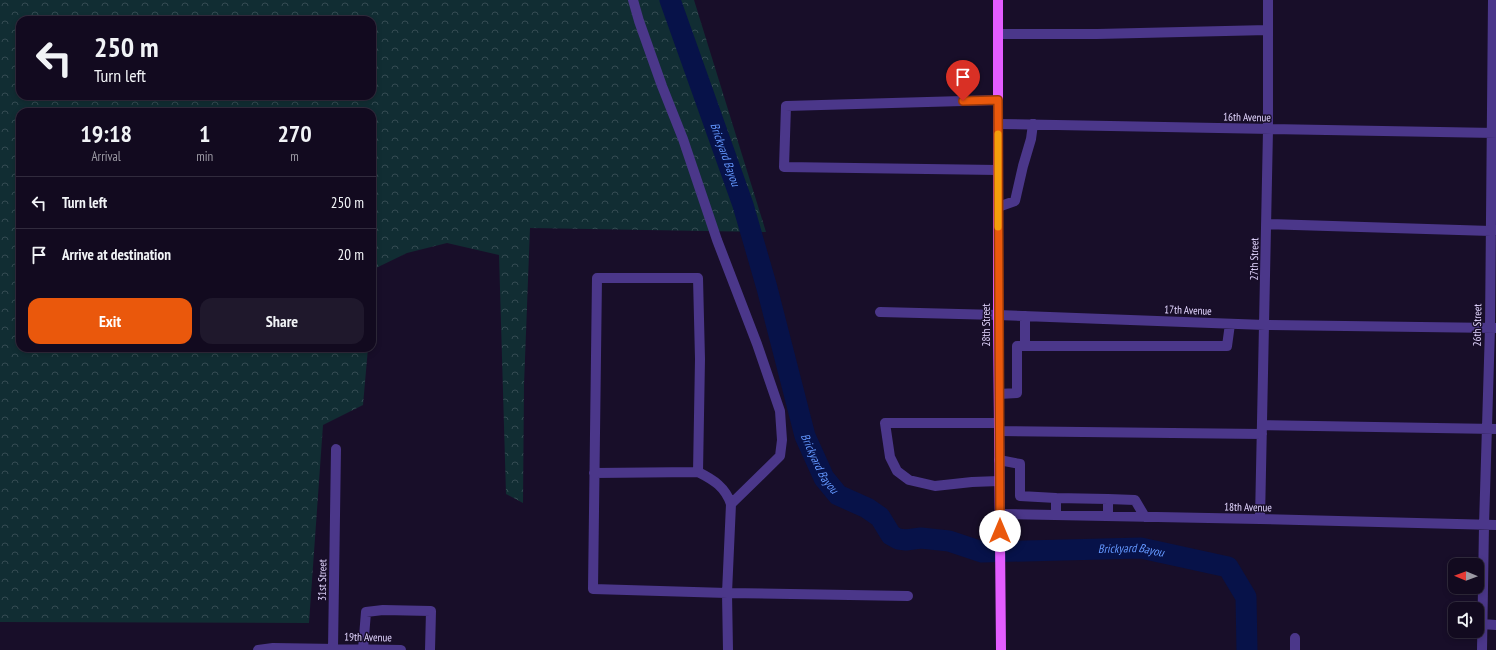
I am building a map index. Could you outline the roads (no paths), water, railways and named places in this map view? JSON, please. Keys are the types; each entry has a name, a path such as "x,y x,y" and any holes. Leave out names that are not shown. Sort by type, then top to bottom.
{"main road":[{"name":"28th Street","path":"998,0 998,315 1001,650"}],"street":[{"path":"633,0 662,86 683,139 717,240 757,344 780,411 782,440 780,456 731,504"},
{"name":"27th Street","path":"1260,519 1265,325 1268,0"},
{"name":"26th Street","path":"1482,602 1484,525 1491,429 1493,328 1493,0"},
{"path":"998,34 1097,34 1268,30"},
{"path":"998,100 786,106 784,167 998,170"},
{"name":"16th Avenue","path":"998,124 1494,133"},
{"path":"998,207 1016,201 1023,166 1031,139 1033,124"},
{"path":"1266,224 1493,230"},
{"path":"698,472 700,359 698,278 597,278 593,589 908,596"},
{"name":"17th Avenue","path":"880,312 1265,325 1493,328"},
{"path":"1025,316 1025,346"},
{"path":"999,394 1017,393 1017,346 1227,346 1230,324"},
{"path":"999,481 935,486 909,480 896,471 890,457 885,423 999,427 1491,429"},
{"name":"31st Street","path":"333,649 336,449"},
{"path":"999,460 1020,464 1020,496 1135,500 1145,517"},
{"path":"594,473 698,472 711,478 727,493 731,504 727,593 728,650"},
{"path":"1056,498 1056,515"},
{"path":"1108,499 1108,516"},
{"name":"18th Avenue","path":"1000,514 1496,525"},
{"path":"363,649 366,612 383,610 431,611 430,650"},
{"path":"1484,624 1496,625"},
{"path":"1295,638 1295,650"},
{"name":"26th Street","path":"1482,638 1482,650"},
{"path":"258,650 333,649"},
{"name":"19th Avenue","path":"333,649 401,650"}],"waterway":[{"name":"Brickyard Bayou","path":"670,0 743,205 767,288 805,436 824,478 838,495 867,508 880,517 891,535 898,539 906,540 921,538 949,541 982,552 1141,548 1228,567 1246,597 1247,650"}]}
